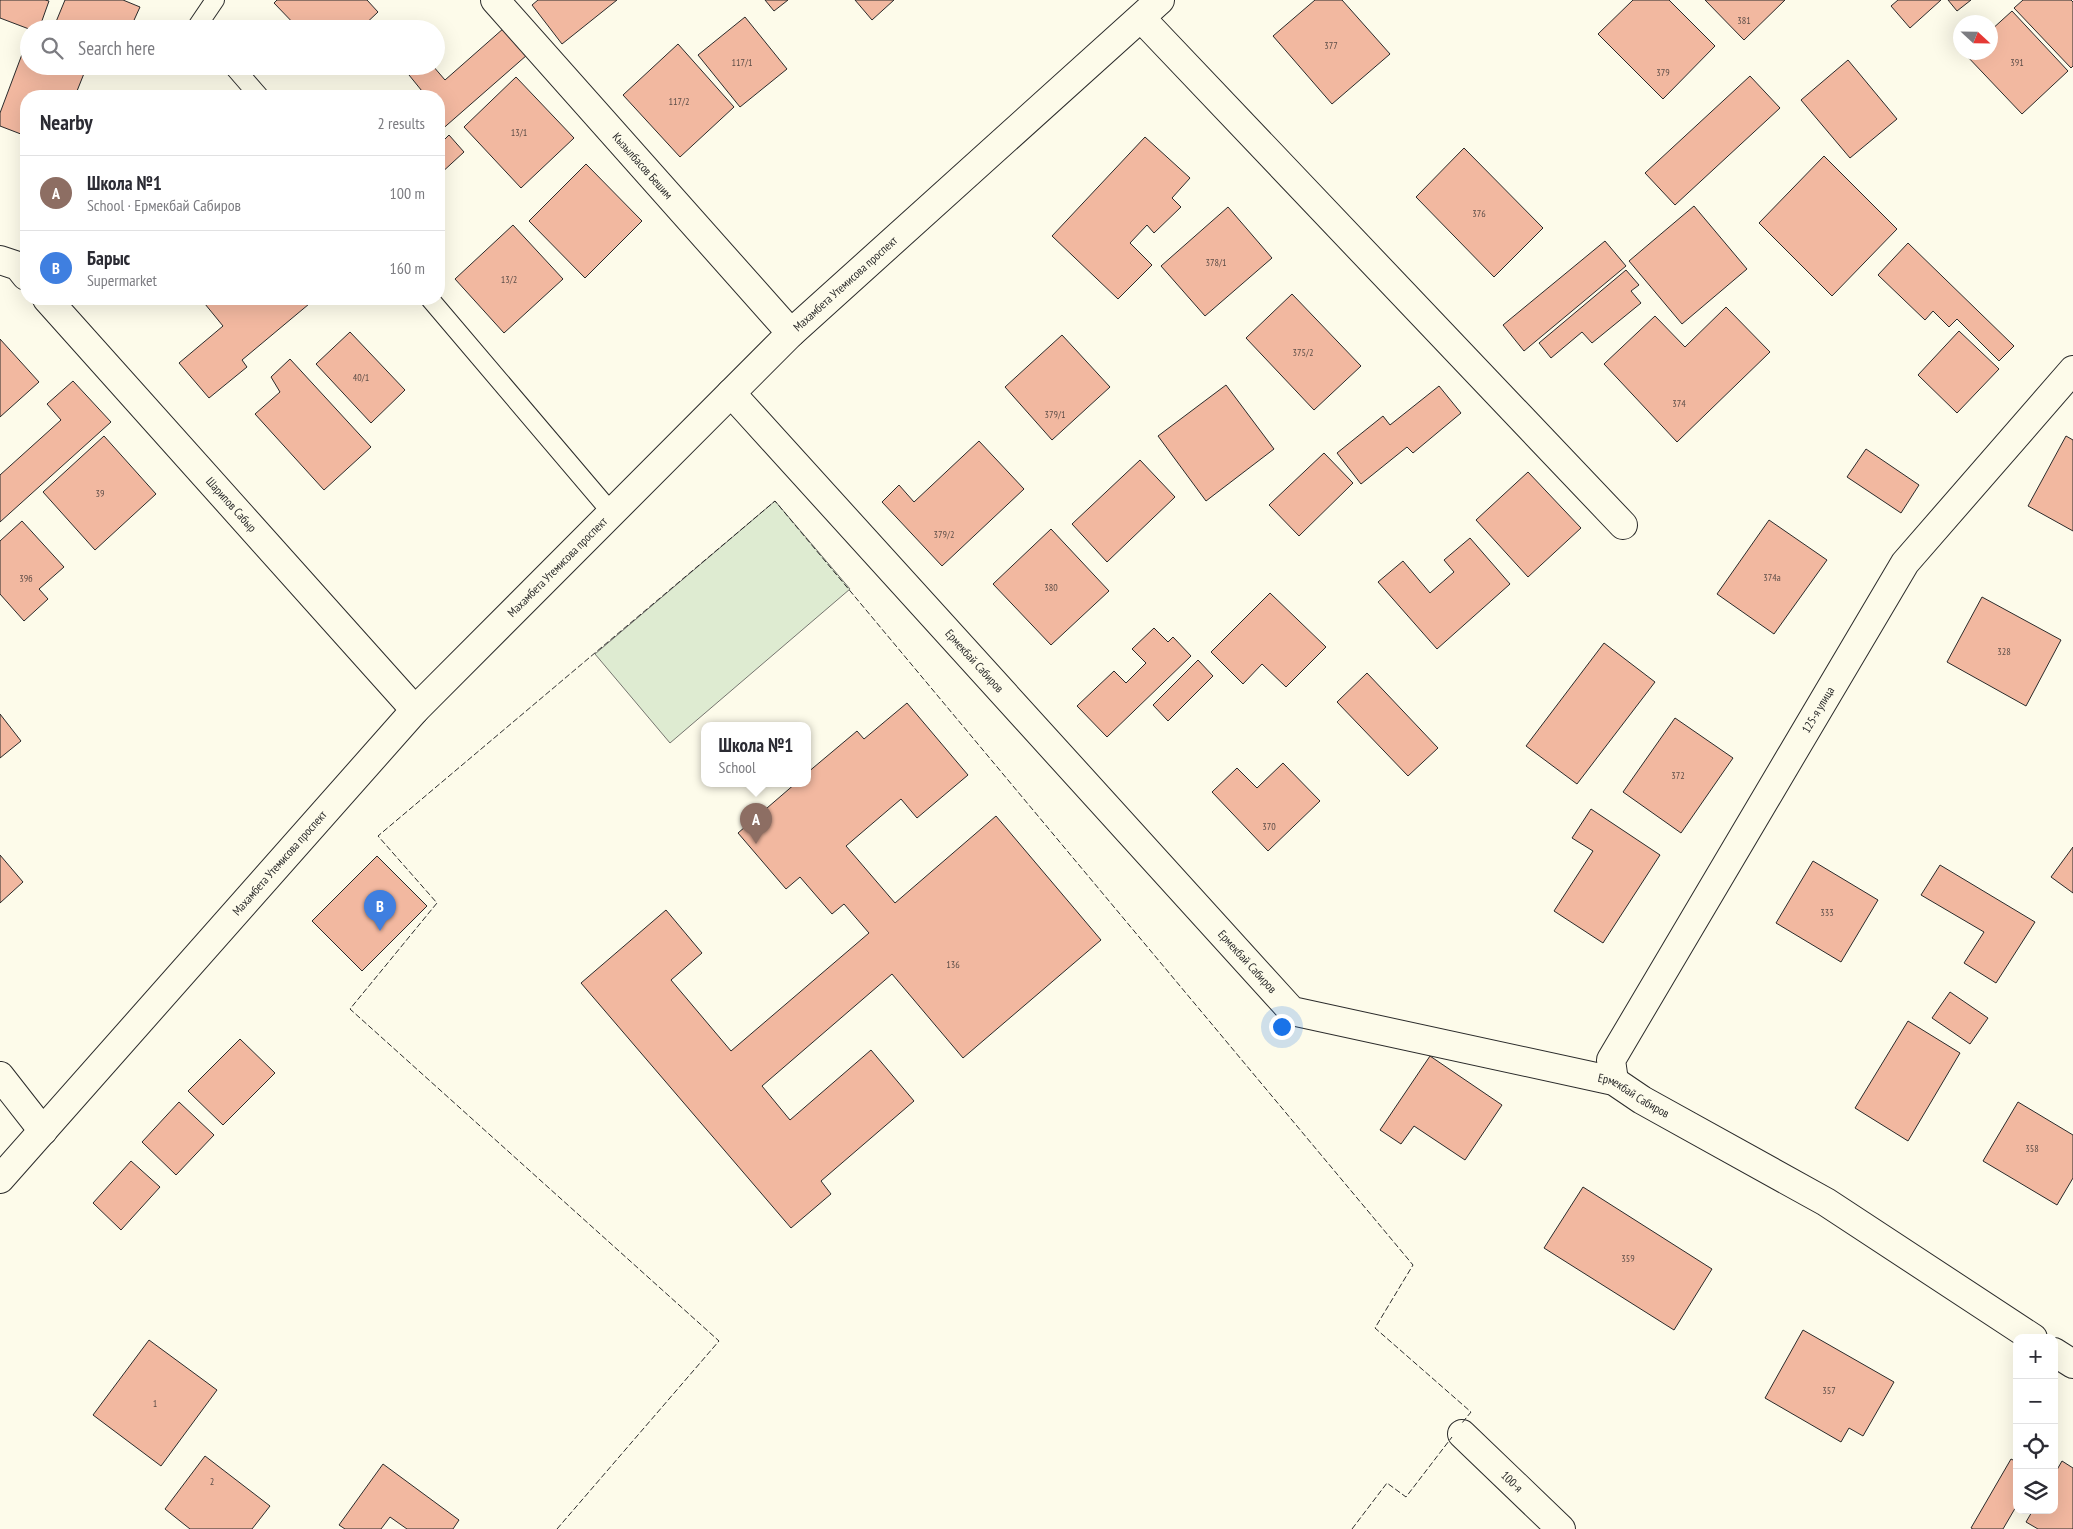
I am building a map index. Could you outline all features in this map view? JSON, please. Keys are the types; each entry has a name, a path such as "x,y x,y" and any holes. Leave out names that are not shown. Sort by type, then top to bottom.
{"street":[{"name":"Кызылбасов Бешим","path":"495,0 791,333"},
{"name":"Махамбета Утемисова проспект","path":"0,1179 416,710 791,333 1150,9"},
{"path":"1150,9 1623,525"},
{"path":"0,260 18,266 20,268"},
{"name":"Шарипов Сабыр","path":"52,305 416,710"},
{"name":"125-я улица","path":"1614,1081 1611,1060 1905,563 2073,370"},
{"name":"Ермекбай Сабиров","path":"731,393 1292,1011 1614,1081 1642,1100 1826,1202 2027,1334"},
{"path":"0,1076 43,1131"},
{"path":"2058,1355 2073,1364"},
{"name":"100-я","path":"1462,1434 1561,1529"}],"lane":[{"path":"201,20 215,0"},
{"path":"241,75 254,90"},
{"path":"435,305 611,512"}],"green space":[{"path":"775,501 850,589 670,743 595,654"}],"building":[{"path":"0,0 49,1 42,20 20,20 20,26 0,18"},
{"path":"65,0 123,0 140,7 134,20 57,20"},
{"path":"277,0 367,0 378,12 370,20 290,20 274,3"},
{"path":"538,0 617,0 562,44 532,5"},
{"path":"765,0 788,0 774,11"},
{"path":"855,0 894,0 872,20"},
{"path":"1315,0 1342,0 1390,54 1332,104 1273,36"},
{"path":"1633,0 1669,0 1715,46 1663,99 1598,34"},
{"path":"1705,0 1785,0 1744,40"},
{"path":"1898,0 1941,0 1910,28 1891,6"},
{"path":"1948,0 1971,0 1957,11"},
{"path":"2023,0 2071,0 2073,2 2073,66 2071,68 2014,8"},
{"path":"2012,11 2068,71 2022,114 1971,60 1998,60 1998,24"},
{"path":"745,17 787,69 740,107 698,55"},
{"path":"504,28 527,55 445,127 445,90 421,90 409,75 441,75 445,80"},
{"path":"678,44 734,107 680,157 623,95"},
{"path":"20,60 20,75 83,75 77,90 20,90 20,134 0,126 0,113"},
{"path":"1848,60 1897,119 1850,158 1801,100"},
{"path":"1750,76 1780,108 1675,205 1645,173"},
{"path":"516,77 574,138 521,188 464,127"},
{"path":"449,135 464,152 445,169 445,139"},
{"path":"1145,137 1190,178 1172,198 1181,207 1154,233 1147,225 1130,243 1152,265 1118,299 1052,236"},
{"path":"1464,148 1543,228 1494,277 1416,197"},
{"path":"1824,156 1897,229 1832,296 1759,223"},
{"path":"586,164 642,221 585,278 529,221"},
{"path":"1694,206 1747,269 1682,324 1629,261"},
{"path":"1228,207 1272,258 1205,316 1161,266"},
{"path":"513,225 563,279 504,333 455,279"},
{"path":"1605,241 1626,266 1524,351 1503,325"},
{"path":"1908,243 2014,346 1999,361 1957,319 1949,327 1933,311 1925,320 1878,275"},
{"path":"1626,270 1639,285 1631,291 1641,303 1592,343 1582,332 1551,358 1539,343"},
{"path":"1292,294 1361,366 1314,410 1246,338"},
{"path":"206,305 308,305 242,360 247,367 209,398 179,363 223,326"},
{"path":"1726,307 1770,352 1677,442 1604,364 1655,316 1685,347"},
{"path":"1959,331 1999,369 1957,413 1918,375"},
{"path":"350,332 405,390 371,423 316,364"},
{"path":"1062,335 1110,387 1052,440 1005,387"},
{"path":"0,339 39,382 0,417"},
{"path":"290,359 371,447 324,490 255,414 280,392 271,377"},
{"path":"73,381 111,422 0,522 0,475 61,420 47,404"},
{"path":"1226,385 1274,449 1206,501 1158,436"},
{"path":"1439,386 1461,413 1413,453 1407,447 1361,484 1337,453 1383,416 1390,425"},
{"path":"104,436 156,494 95,550 43,492"},
{"path":"2066,436 2073,440 2073,531 2028,506"},
{"path":"979,441 1024,489 942,566 882,502 899,485 914,502"},
{"path":"1866,449 1919,485 1901,513 1847,477"},
{"path":"1324,453 1353,483 1299,536 1269,505"},
{"path":"1140,460 1175,497 1107,562 1072,524"},
{"path":"1528,472 1581,528 1528,577 1476,520"},
{"path":"1769,520 1827,560 1774,634 1717,594"},
{"path":"22,521 64,567 39,589 48,599 24,621 0,594 0,541"},
{"path":"1051,529 1109,591 1051,645 993,584"},
{"path":"1470,538 1510,584 1437,649 1378,582 1403,561 1430,593 1454,572 1444,560"},
{"path":"1270,593 1326,647 1286,687 1262,664 1243,684 1211,652"},
{"path":"1982,597 2061,640 2026,706 1947,662"},
{"path":"1154,628 1168,642 1173,637 1191,656 1107,737 1077,706 1114,671 1126,683 1146,663 1132,649"},
{"path":"1604,643 1655,682 1577,784 1526,746"},
{"path":"1198,660 1213,676 1168,721 1153,705"},
{"path":"1367,673 1438,748 1408,776 1337,702"},
{"path":"907,703 968,775 917,818 901,799 846,846 895,903 996,816 1101,940 963,1058 892,974 762,1086 790,1120 871,1050 914,1101 821,1181 831,1194 791,1228 581,983 666,910 702,953 671,980 731,1051 869,933 844,904 832,914 800,877 786,889 738,833 791,787 811,787 811,770 857,731 864,739"},
{"path":"0,714 21,741 0,758"},
{"path":"1675,718 1733,758 1681,833 1623,792"},
{"path":"1283,763 1320,801 1268,851 1212,792 1237,768 1257,788"},
{"path":"1591,809 1660,855 1603,943 1554,911 1593,851 1572,838"},
{"path":"2073,847 2073,893 2051,877"},
{"path":"0,855 23,882 0,903"},
{"path":"377,856 427,906 362,971 312,921"},
{"path":"1813,861 1878,900 1841,962 1776,923"},
{"path":"1940,865 2035,922 1996,983 1964,963 1984,932 1921,895"},
{"path":"1950,992 1988,1018 1970,1044 1932,1018"},
{"path":"1908,1021 1960,1053 1908,1141 1855,1108"},
{"path":"240,1039 275,1073 223,1125 188,1091"},
{"path":"1430,1056 1502,1105 1465,1160 1414,1126 1401,1144 1380,1130"},
{"path":"179,1102 214,1135 176,1175 142,1142"},
{"path":"2018,1102 2073,1135 2073,1178 2057,1205 1983,1161"},
{"path":"131,1161 160,1187 121,1230 93,1203"},
{"path":"1583,1187 1712,1269 1674,1330 1544,1248"},
{"path":"1803,1330 1894,1382 1863,1436 1849,1428 1841,1442 1765,1398"},
{"path":"149,1340 217,1390 161,1466 93,1415"},
{"path":"205,1456 270,1506 252,1529 190,1529 165,1509"},
{"path":"2011,1459 2013,1460 2013,1512 2003,1529 1971,1528"},
{"path":"2062,1461 2073,1468 2073,1529 2038,1529 2026,1522 2031,1514 2058,1514 2058,1468"},
{"path":"383,1464 459,1520 453,1529 407,1529 390,1517 381,1529 345,1529 339,1525"}],"fence":[{"path":"557,1529 719,1341 350,1009 437,903 378,836 775,501 1413,1265 1375,1328 1471,1412 1462,1423"},
{"path":"1352,1529 1387,1483 1406,1497 1452,1437"}],"place":[{"name":"Школа №1","path":"756,844"},
{"name":"Барыс","path":"380,931"}]}
